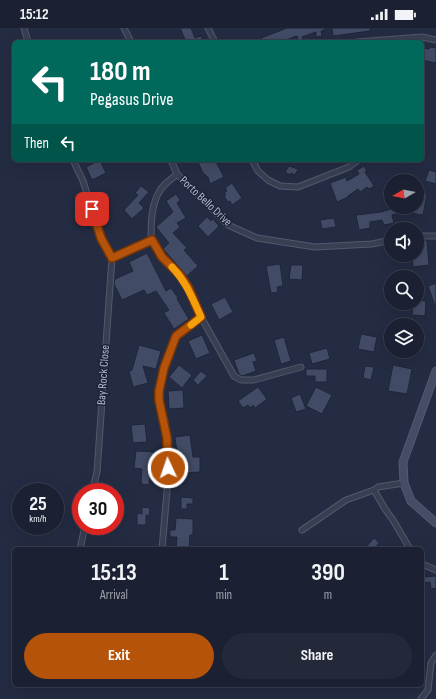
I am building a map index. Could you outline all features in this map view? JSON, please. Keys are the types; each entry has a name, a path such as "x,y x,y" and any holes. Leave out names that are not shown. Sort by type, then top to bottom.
{"main road":[{"path":"436,371 402,462 404,483 411,501 436,523"}],"street":[{"path":"24,28 27,40"},
{"path":"124,28 130,40"},
{"path":"208,28 214,40"},
{"path":"384,40 422,38 436,40"},
{"path":"74,162 83,181 101,238 112,258 152,240"},
{"name":"Porto Bello Drive","path":"172,162 177,174 228,225 257,238 314,247 372,244 384,241"},
{"path":"253,162 258,171 268,180 280,186 298,187 349,167 355,162"},
{"path":"177,174 161,188 154,201 151,230 152,240 162,257 180,275 188,287 201,317 234,376 241,380 254,380 301,366"},
{"path":"424,236 436,236"},
{"name":"Bay Rock Close","path":"94,483 97,472 112,258"},
{"path":"162,547 168,479 167,438 159,400 159,391 164,368 176,336 201,317"},
{"path":"302,530 346,500 374,490 378,487 404,483"},
{"path":"374,490 409,547"},
{"path":"80,547 83,535"},
{"path":"424,565 436,570"},
{"path":"421,699 428,690 431,663 436,655"}],"building":[{"path":"180,28 191,28 195,38 201,36 202,40 185,40"},
{"path":"287,28 326,28 321,31 322,36 316,37 316,32 302,37 303,39 300,40 298,40 297,36 286,40 262,40 261,38"},
{"path":"332,28 370,28 370,31 333,36"},
{"path":"430,47 436,48 436,63 424,60 424,48 429,49"},
{"path":"96,162 101,162 106,173 92,180 86,167"},
{"path":"198,162 216,162 224,177 210,184 208,177 203,173"},
{"path":"289,166 298,169 295,175 291,173 290,175 285,172"},
{"path":"364,166 367,171 365,172 374,186 369,189 367,187 360,192 358,189 348,197 337,202 330,183 346,177 347,181 359,174 357,170"},
{"path":"429,170 436,172 436,184 425,181"},
{"path":"232,183 242,198 232,205 224,196 226,195 224,193 227,191 225,188"},
{"path":"141,186 149,192 139,203 144,208 132,219 124,210 138,195 135,193"},
{"path":"424,193 427,194 424,210"},
{"path":"176,194 180,200 177,203 186,218 177,223 180,227 173,233 187,248 184,250 198,266 187,276 163,249 169,243 156,227 173,212 166,201"},
{"path":"384,211 384,214 396,214 392,215 394,222 384,222 384,225 382,220 370,222 370,228 359,230 356,215"},
{"path":"207,217 211,221 213,219 219,226 208,237 198,226"},
{"path":"334,218 336,227 322,229 320,220"},
{"path":"424,240 427,240 429,265 413,267 413,262 424,262"},
{"path":"147,253 166,291 171,288 189,319 174,329 164,313 169,310 156,291 147,295 144,290 122,300 114,284 115,279 133,271 129,262"},
{"path":"280,264 283,286 277,287 278,292 271,293 266,266"},
{"path":"291,265 303,265 302,280 289,279"},
{"path":"436,283 436,306 435,306 428,286"},
{"path":"225,297 233,312 219,320 211,304"},
{"path":"424,301 426,301 425,316 412,315 412,310 424,310"},
{"path":"361,334 377,337 374,352 358,349"},
{"path":"202,335 210,353 196,359 188,341"},
{"path":"284,337 291,361 281,364 274,340"},
{"path":"139,345 161,351 156,369 143,366 148,383 133,387 129,371 132,370"},
{"path":"327,348 330,359 312,364 309,353"},
{"path":"254,353 257,361 253,362 256,371 242,376 239,374 234,360"},
{"path":"179,365 192,375 182,388 169,377"},
{"path":"393,365 412,369 407,394 388,391"},
{"path":"365,366 374,367 371,380 363,378"},
{"path":"306,369 327,369 327,382 315,382 315,376 306,376"},
{"path":"201,371 207,376 198,385 193,380"},
{"path":"258,387 267,399 255,408 253,405 250,408 248,405 243,408 238,401"},
{"path":"316,387 332,395 322,414 306,406"},
{"path":"183,390 184,408 169,409 168,391"},
{"path":"300,394 306,409 296,412 291,398"},
{"path":"145,424 147,442 133,443 131,425"},
{"path":"190,435 193,457 200,457 200,472 182,473 181,453 177,453 175,437"},
{"path":"136,451 154,452 153,470 150,470 149,485 141,484 142,469 134,468"},
{"path":"181,497 193,498 193,504 187,504 187,509 181,509"},
{"path":"142,507 150,508 149,516 146,515 146,525 137,525 137,513 142,514"},
{"path":"176,518 193,519 193,535 190,535 189,547 176,547 177,537 170,537 170,530 175,530"},
{"path":"374,538 379,543 376,547 367,546"},
{"path":"436,576 436,588 431,589 430,582 424,583 424,577"}],"slow traffic":[{"path":"172,267 180,275 188,287 201,317 191,325"}],"route":[{"path":"92,209 101,238 112,258 152,240 162,257 180,275 188,287 201,317 176,336 164,368 159,391 159,400 167,438 168,468"}]}
